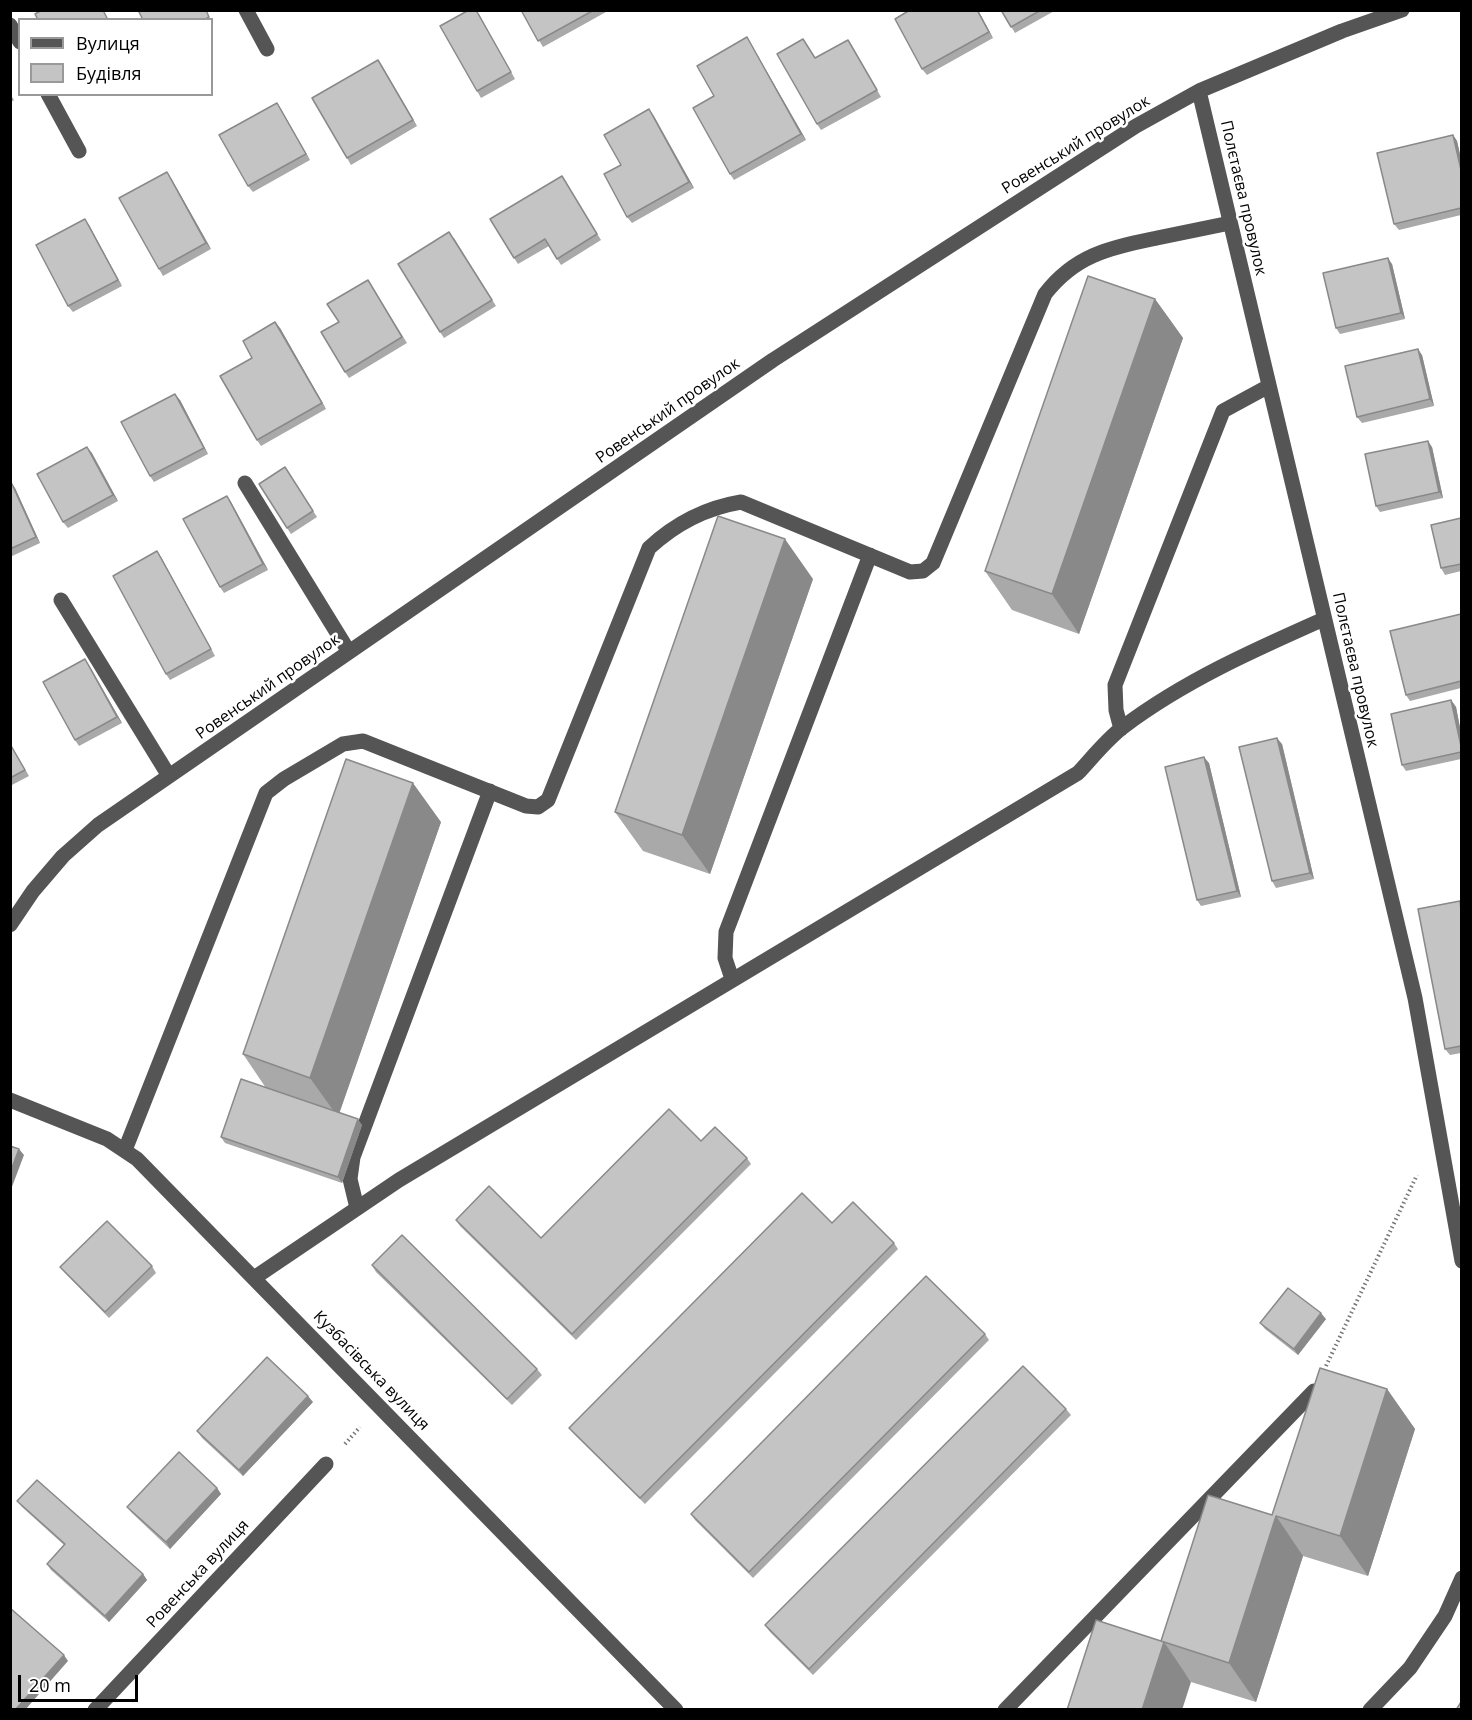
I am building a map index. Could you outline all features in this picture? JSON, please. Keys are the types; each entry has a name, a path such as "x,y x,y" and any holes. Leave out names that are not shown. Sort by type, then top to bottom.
{"street":[{"path":"246,10 267,49"},
{"name":"Ровенський провулок","path":"10,925 33,891 63,856 98,825 773,360 1136,126 1199,91 1342,31 1402,10"},
{"path":"10,26 18,39"},
{"name":"Полєтаєва провулок","path":"1199,91 1415,998 1461,1261"},
{"path":"49,96 79,151"},
{"path":"125,1150 266,793 284,779 343,744 363,741 526,806 538,807 548,800 649,548 665,533 716,506 741,502 910,572 923,572 933,563 1045,294 1058,278 1078,263 1105,249 1230,223"},
{"path":"1121,729 1116,710 1115,685 1223,411 1269,386"},
{"path":"245,483 349,652"},
{"path":"732,979 725,958 726,932 870,555"},
{"path":"61,600 170,776"},
{"path":"254,1278 399,1180 1078,773 1121,729 1190,682 1324,619"},
{"path":"357,1208 351,1179 353,1157 490,791"},
{"name":"Кузбасівська вулиця","path":"10,1100 107,1138 137,1159 676,1710"},
{"path":"1005,1710 1314,1391"},
{"name":"Ровенська вулиця","path":"95,1710 326,1464"},
{"path":"1370,1710 1410,1668 1445,1616 1461,1578"}],"path":[{"path":"1314,1391 1438,1130"},
{"path":"326,1464 379,1406"}],"building":[{"path":"42,10 103,10 107,18 37,18 35,14"},
{"path":"138,10 206,10 209,17 207,18 142,18"},
{"path":"469,10 476,10 511,72 477,91 440,26"},
{"path":"521,10 594,10 538,41"},
{"path":"910,10 977,10 989,32 922,69 895,19"},
{"path":"1001,10 1041,10 1011,27"},
{"path":"747,37 801,134 730,174 693,108 714,96 697,66"},
{"path":"803,39 815,58 848,40 877,90 817,124 777,54"},
{"path":"378,60 413,120 347,158 312,98"},
{"path":"277,103 306,154 248,186 219,135"},
{"path":"649,109 689,182 627,217 604,174 621,165 604,135"},
{"path":"1453,135 1461,170 1461,208 1394,224 1377,153"},
{"path":"167,172 206,243 159,269 119,198"},
{"path":"562,176 597,234 557,259 545,239 514,258 490,219"},
{"path":"85,219 118,280 68,306 36,245"},
{"path":"449,232 492,300 440,332 398,264"},
{"path":"1388,258 1401,313 1336,328 1323,273"},
{"path":"1088,276 1155,299 1052,594 985,571"},
{"path":"368,280 402,337 345,372 321,332 339,322 327,304"},
{"path":"275,322 322,403 257,440 220,376 252,358 243,341"},
{"path":"1418,349 1430,399 1357,417 1345,366"},
{"path":"175,394 204,448 150,476 121,422"},
{"path":"1428,441 1439,492 1376,506 1365,454"},
{"path":"87,447 113,495 63,522 37,474"},
{"path":"285,467 313,511 287,528 259,484"},
{"path":"10,482 36,537 10,549"},
{"path":"227,496 263,564 220,587 183,519"},
{"path":"718,516 785,539 682,835 615,812"},
{"path":"1461,518 1461,564 1441,568 1431,525"},
{"path":"157,551 211,649 166,674 113,576"},
{"path":"1461,614 1461,681 1406,695 1390,631"},
{"path":"85,659 117,717 75,740 43,682"},
{"path":"1451,700 1461,752 1402,765 1391,714"},
{"path":"1277,738 1310,873 1272,881 1239,747"},
{"path":"10,744 25,770 10,778"},
{"path":"1204,757 1237,891 1197,900 1165,767"},
{"path":"346,759 413,783 310,1078 243,1054"},
{"path":"1460,901 1461,1046 1445,1049 1418,909"},
{"path":"241,1079 358,1119 338,1177 221,1137"},
{"path":"669,1109 701,1141 715,1127 747,1158 572,1334 456,1220 489,1186 541,1238"},
{"path":"10,1146 19,1149 10,1173"},
{"path":"802,1193 832,1223 853,1202 894,1243 640,1498 569,1428"},
{"path":"107,1221 152,1266 105,1312 60,1267"},
{"path":"402,1235 537,1369 507,1399 372,1265"},
{"path":"926,1276 985,1334 749,1572 691,1514"},
{"path":"1288,1288 1321,1313 1294,1349 1260,1323"},
{"path":"267,1357 308,1396 239,1470 197,1431"},
{"path":"1023,1366 1066,1409 809,1669 765,1625"},
{"path":"1320,1368 1387,1389 1340,1536 1276,1516 1229,1663 1161,1641 1208,1495 1272,1515"},
{"path":"179,1452 217,1488 166,1542 127,1507"},
{"path":"37,1480 143,1574 105,1616 47,1564 65,1544 17,1501"},
{"path":"10,1608 64,1655 15,1710 10,1710"},
{"path":"1096,1620 1164,1642 1142,1710 1067,1710"}]}
